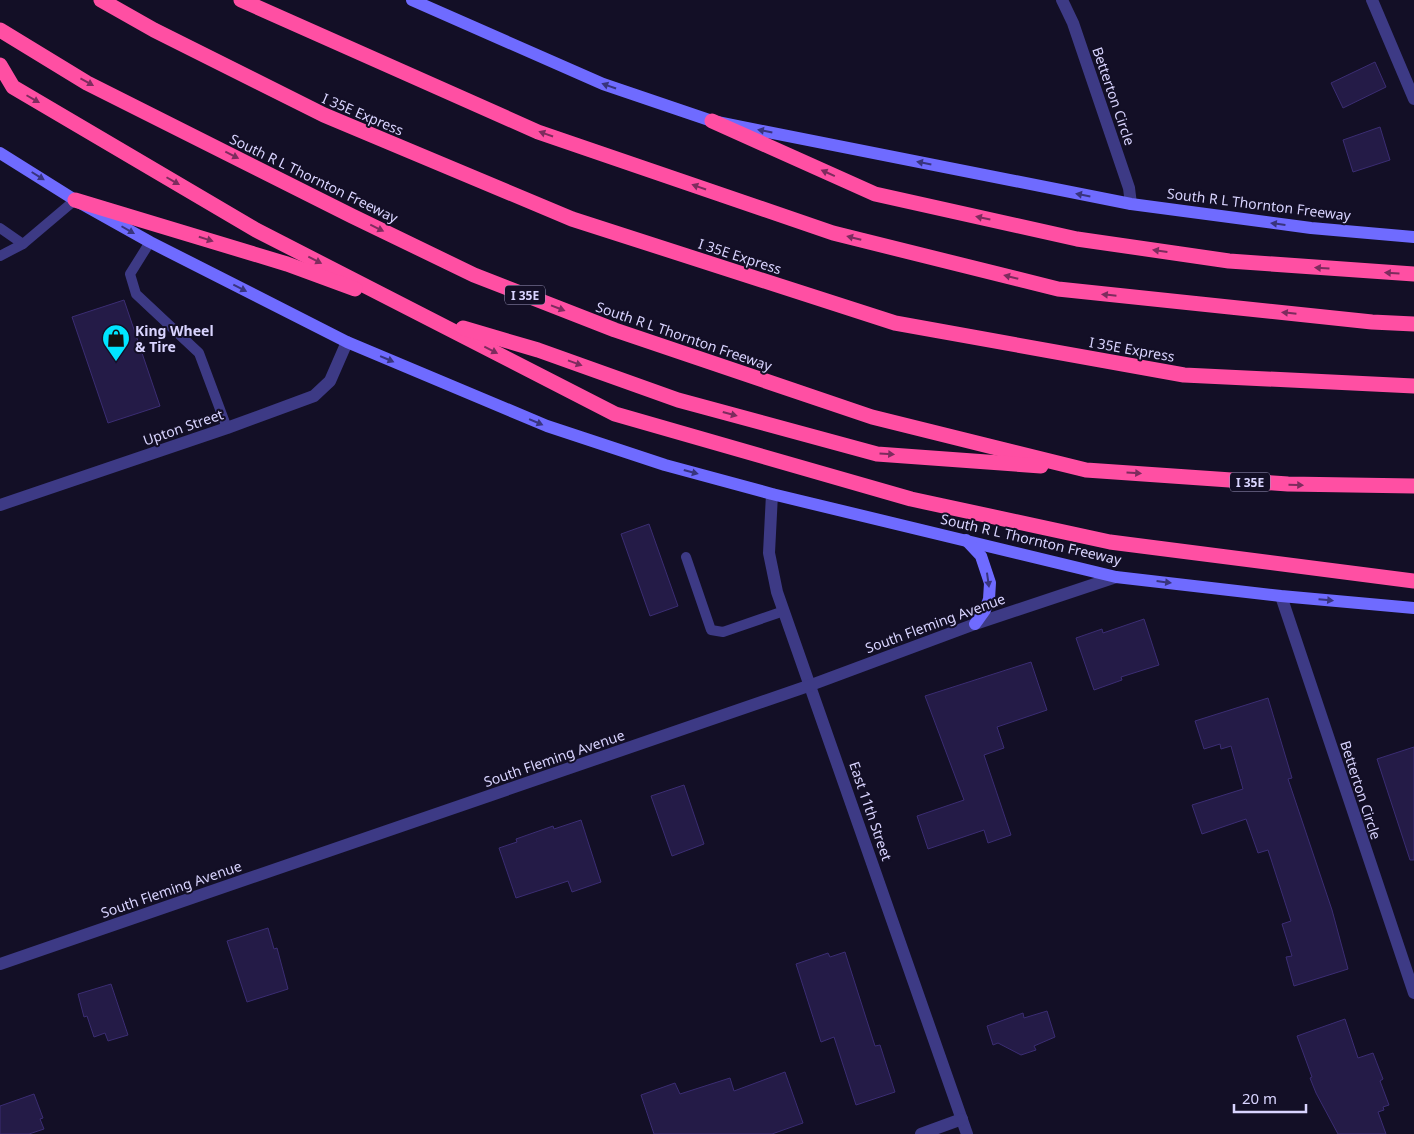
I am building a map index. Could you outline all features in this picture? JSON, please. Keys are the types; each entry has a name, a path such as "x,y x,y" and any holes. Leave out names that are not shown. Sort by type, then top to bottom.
{"highway":[{"name":"I 35E Express","path":"101,0 154,30 324,115 563,215 895,323 1184,375 1414,386"},
{"path":"241,0 538,132 833,233 1058,289 1372,322 1414,324"},
{"name":"South R L Thornton Freeway","path":"0,30 88,83 474,275 615,330 872,417 1086,470 1288,484 1414,486"},
{"path":"0,65 13,87 256,230 616,414 912,499 1110,542 1414,580"},
{"path":"712,121 875,194 1077,239 1229,261 1414,274"},
{"path":"75,200 287,264 456,326 538,350 678,400 877,454 1086,470"}],"main road":[{"name":"South R L Thornton Freeway","path":"412,0 603,84 712,121 1131,204 1311,228 1414,237"},
{"name":"South R L Thornton Freeway","path":"0,152 75,200 150,242 347,342 547,426 666,465 772,494 1116,576 1281,596 1414,608"},
{"path":"966,540 981,556 990,583 989,599 985,610 975,624"}],"street":[{"name":"Betterton Circle","path":"1062,0 1073,23 1130,188 1131,204"},
{"path":"1372,0 1414,99"},
{"name":"Upton Street","path":"0,505 227,428 314,396 330,381 347,342"},
{"name":"East 11th Street","path":"772,494 769,553 777,592 967,1134"},
{"name":"South Fleming Avenue","path":"0,964 811,685 975,624 1116,576"},
{"name":"Betterton Circle","path":"1281,596 1414,993"},
{"path":"921,1134 962,1119"}],"lane":[{"path":"0,256 23,244 75,200"},
{"path":"0,228 23,244"},
{"path":"150,242 130,274 136,294 199,353 227,428"},
{"path":"686,557 712,630 724,632 784,610"}],"building":[{"path":"1375,62 1386,87 1343,108 1331,83"},
{"path":"1380,127 1390,160 1353,172 1343,140"},
{"name":"King Wheel & Tire","path":"124,300 160,406 108,423 72,317"},
{"path":"649,524 678,606 650,616 621,534"},
{"path":"1144,619 1159,665 1121,677 1122,680 1094,690 1076,638 1102,629 1103,633"},
{"path":"1031,662 1047,710 997,727 1004,748 984,755 1011,835 988,843 984,830 928,849 917,816 964,800 925,696"},
{"path":"1268,698 1292,778 1288,779 1332,910 1348,969 1294,986 1286,957 1292,956 1282,924 1291,921 1268,850 1258,853 1246,819 1202,834 1192,805 1243,789 1231,746 1221,749 1220,744 1204,749 1195,721"},
{"path":"1414,747 1414,860 1410,860 1377,759"},
{"path":"684,785 704,844 672,856 651,796"},
{"path":"581,820 601,882 572,892 568,881 516,898 499,848 517,842 516,839 553,826 554,829"},
{"path":"268,928 274,949 277,948 288,989 247,1002 227,941"},
{"path":"845,952 875,1046 880,1045 895,1092 856,1105 834,1037 821,1042 796,964 828,953 830,957"},
{"path":"111,984 128,1035 108,1041 105,1033 94,1037 87,1016 84,1017 78,994"},
{"path":"1047,1011 1055,1037 1034,1046 1036,1050 1021,1055 998,1043 993,1045 987,1026 1023,1013 1024,1018"},
{"path":"1345,1019 1358,1058 1373,1053 1383,1079 1380,1081 1389,1105 1383,1107 1384,1110 1378,1112 1386,1134 1338,1134 1310,1078 1312,1077 1297,1036"},
{"path":"785,1072 803,1123 772,1134 654,1134 641,1095 675,1083 680,1094 730,1078 734,1091"},
{"path":"34,1094 43,1118 40,1119 44,1129 29,1134 0,1134 0,1106"}],"place":[{"name":"King Wheel & Tire","path":"116,362"}]}
